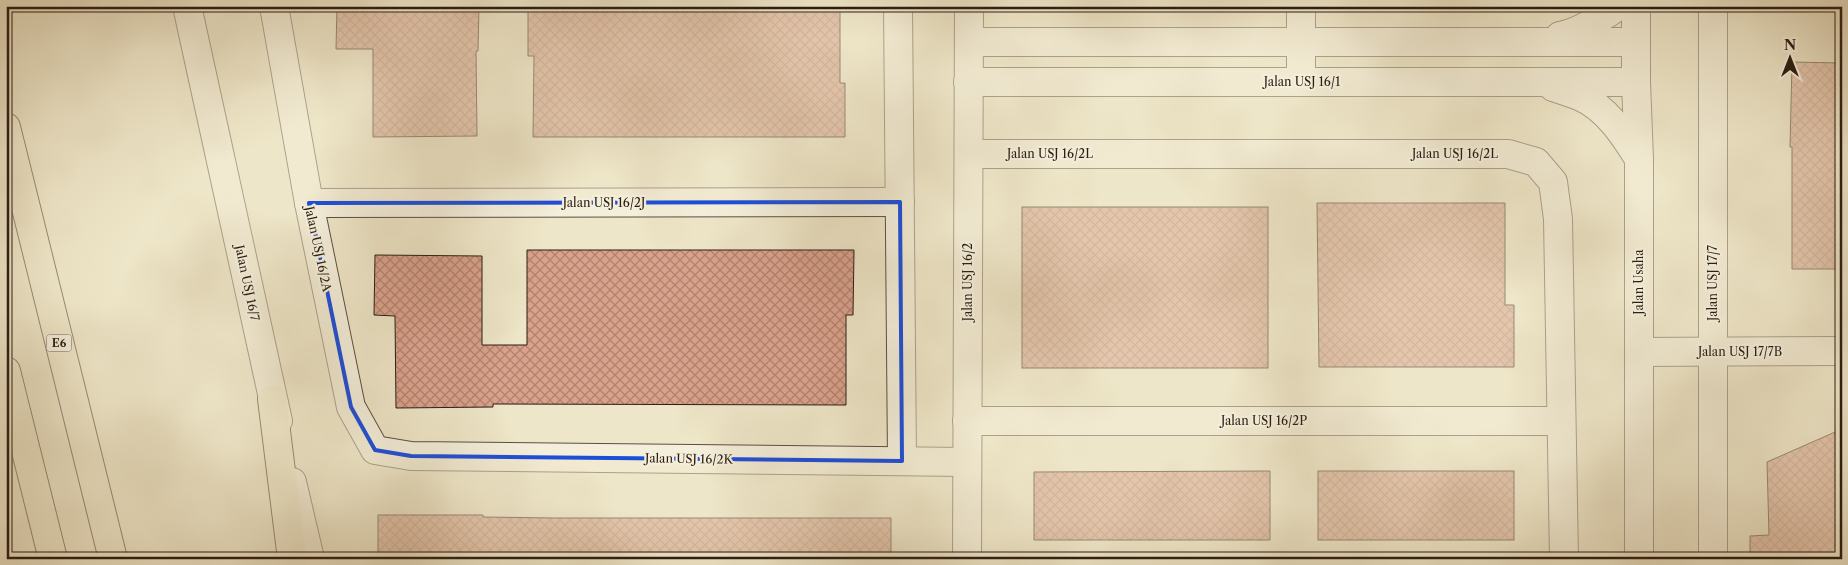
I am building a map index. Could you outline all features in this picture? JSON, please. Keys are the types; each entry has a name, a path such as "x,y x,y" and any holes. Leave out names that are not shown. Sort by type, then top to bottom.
{"main road":[{"name":"E6","path":"6,127 113,559"},
{"path":"6,371 52,559"},
{"path":"272,399 292,559"}],"street":[{"name":"Jalan USJ 16/7","path":"187,6 272,399 310,559"},
{"name":"Jalan USJ 16/2A","path":"274,6 309,203 352,407 375,450 410,456"},
{"path":"898,6 902,461"},
{"name":"Jalan USJ 16/2","path":"967,559 969,6"},
{"path":"1301,6 1301,82"},
{"path":"1532,42 1568,34 1594,22 1614,9 1615,6"},
{"name":"Jalan Usaha","path":"1636,6 1639,159 1639,559"},
{"name":"Jalan USJ 17/7","path":"1713,6 1713,559"},
{"path":"969,42 1636,42"},
{"name":"Jalan USJ 16/1","path":"968,82 1636,82"},
{"path":"1539,82 1581,97 1602,111 1623,134 1639,159"},
{"name":"Jalan USJ 16/2L","path":"969,154 1508,154 1536,162 1553,182 1558,219 1564,559"},
{"name":"Jalan USJ 16/2J","path":"309,203 900,202"},
{"name":"Jalan USJ 17/7B","path":"1639,352 1842,351"},
{"name":"Jalan USJ 16/2P","path":"967,421 1561,421"},
{"name":"Jalan USJ 16/2K","path":"410,456 967,462"}],"highlighted area":[{"path":"900,202 902,461 411,456 375,450 351,407 309,203"}],"building":[{"path":"337,6 479,6 478,51 476,51 477,136 373,137 373,49 336,49"},
{"path":"528,6 840,6 840,83 845,83 845,137 533,137 534,56 528,56"},
{"path":"1792,62 1842,63 1842,269 1792,269 1792,147 1790,147"},
{"path":"1317,203 1505,203 1505,305 1514,305 1514,367 1319,367"},
{"path":"1022,207 1268,207 1268,368 1022,368"},
{"path":"527,250 854,250 853,315 846,315 846,405 493,404 493,407 396,408 395,316 374,315 375,255 482,256 482,345 527,345"},
{"path":"1842,429 1842,559 1750,559 1750,536 1769,535 1767,462"},
{"path":"1270,471 1270,540 1034,540 1034,472"},
{"path":"1318,471 1514,471 1514,540 1318,540"},
{"path":"378,515 483,515 483,517 553,518 891,518 891,559 378,559"}]}
